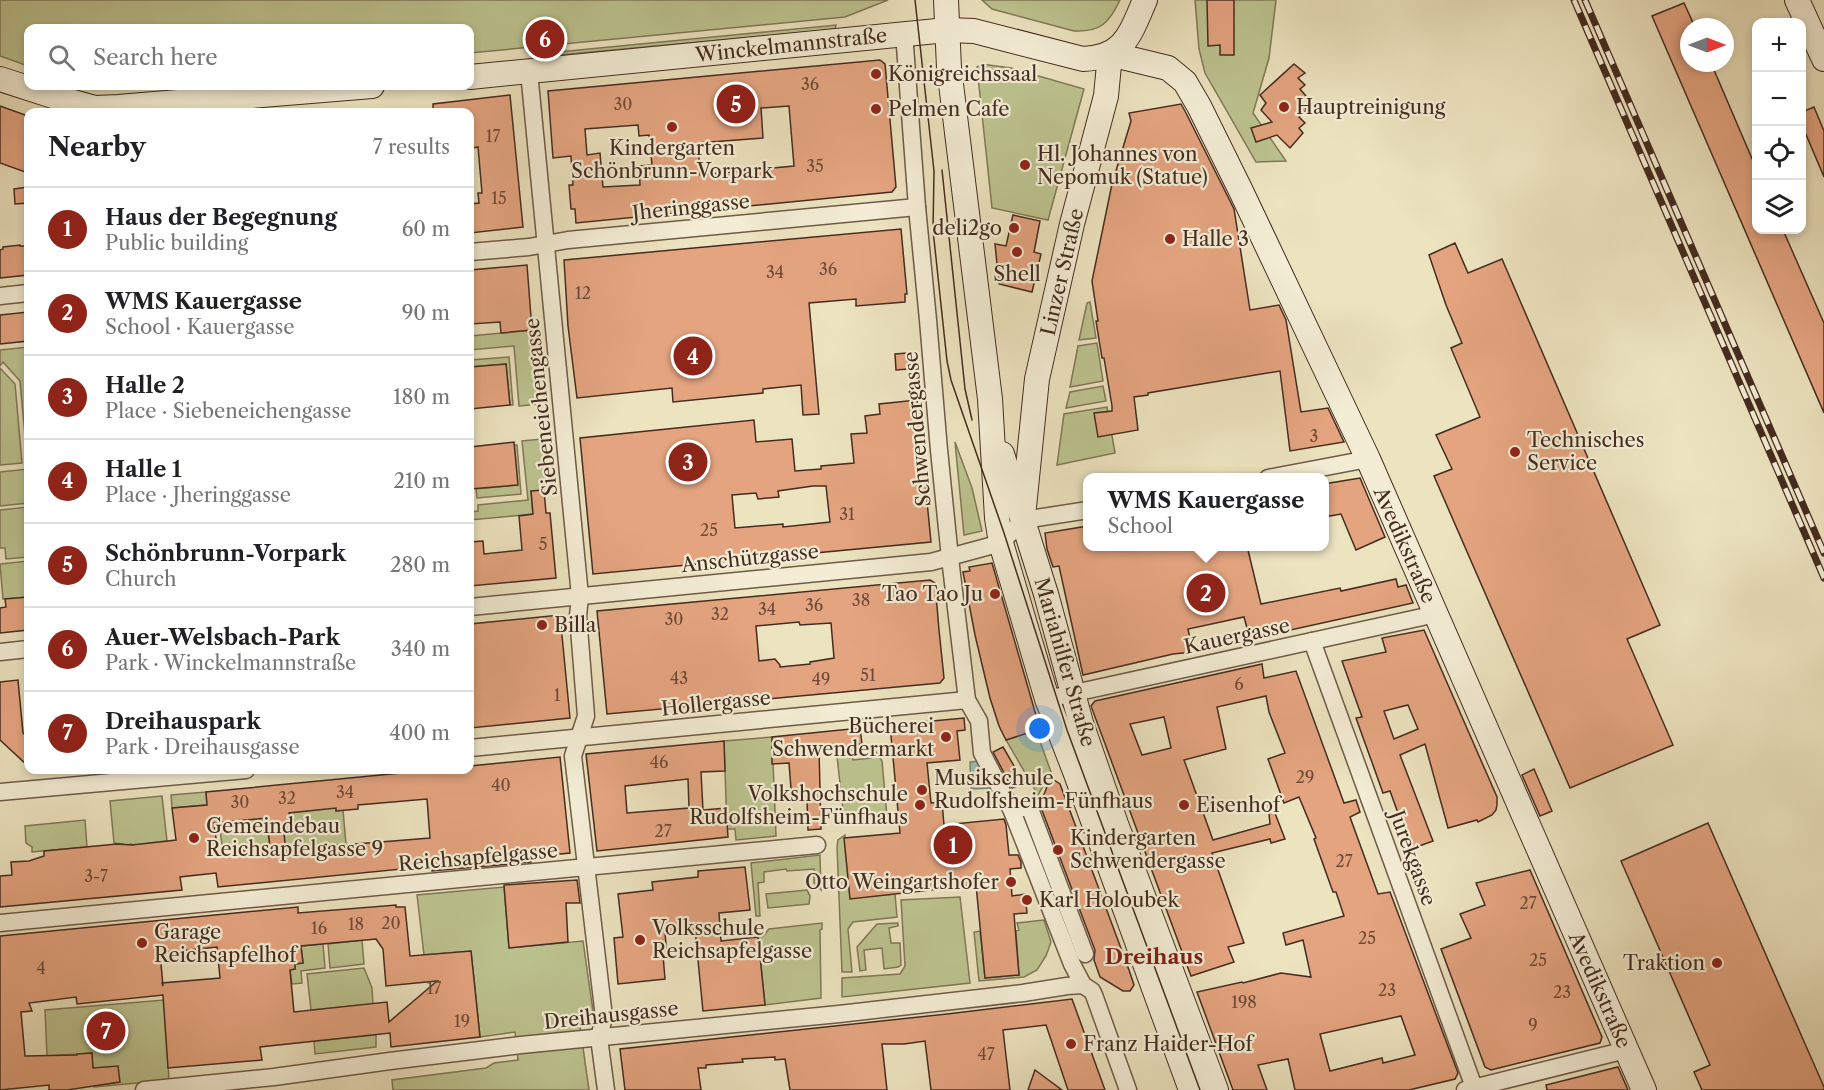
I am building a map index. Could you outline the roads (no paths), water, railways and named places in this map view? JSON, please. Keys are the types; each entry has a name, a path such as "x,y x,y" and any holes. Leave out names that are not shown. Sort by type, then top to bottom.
{"street":[{"name":"Mariahilfer Straße","path":"946,0 949,68 990,399 997,437 1059,639 1072,693 1133,900"},
{"path":"1110,54 1127,38 1145,0"},
{"path":"1797,0 1824,59"},
{"name":"Winckelmannstraße","path":"474,77 947,30 974,31 1083,59 1110,54"},
{"name":"Schwendergasse","path":"904,33 917,207 950,558 967,700 979,721 982,753 1012,811 1071,964 1083,985 1094,995 1128,1090"},
{"name":"Avedikstraße","path":"1110,54 1168,68 1189,88 1241,191 1368,459 1644,1090"},
{"name":"Linzer Straße","path":"1023,520 1037,379 1072,224 1106,96 1110,54"},
{"name":"Siebeneichengasse","path":"529,72 580,596 578,616 586,716 573,756 604,1017 598,1038 606,1090"},
{"path":"0,79 24,87"},
{"path":"34,90 89,108"},
{"path":"110,108 324,90"},
{"name":"Jheringgasse","path":"474,252 529,248 579,239 917,207"},
{"path":"0,296 24,293"},
{"name":"Mariahilfer Straße","path":"990,399 997,518 1001,543 1047,699 1133,900 1171,1003 1216,1090"},
{"path":"1290,473 1368,459"},
{"path":"1023,520 1083,511"},
{"name":"Anschützgasse","path":"474,607 931,562 1001,543 1023,520"},
{"name":"Kauergasse","path":"1047,699 1436,614"},
{"name":"Jurekgasse","path":"1312,641 1471,1089"},
{"path":"0,652 24,649"},
{"name":"Hollergasse","path":"474,748 967,700"},
{"path":"0,792 154,774"},
{"path":"1012,811 1029,806 1085,954"},
{"name":"Reichsapfelgasse","path":"0,923 817,845"},
{"name":"Dreihausgasse","path":"144,1090 274,1077 465,1052 839,1014 1083,985"},
{"name":"Mariahilfer Straße","path":"1171,1003 1191,1090"},
{"path":"1471,1089 1626,1050"}],"water":[{"path":"980,761 993,788 971,789 970,762"}],"tram line":[{"path":"915,0 934,171 933,230 951,380 1004,533 1067,730 1200,1090"},
{"path":"942,170 965,389 972,420"}],"railway":[{"path":"1574,0 1824,578"},
{"path":"1585,0 1824,553"}],"place":[{"name":"Auer-Welsbach-Park","path":"545,39"},
{"name":"Königreichssaal","path":"876,74"},
{"name":"Schönbrunn-Vorpark","path":"736,104"},
{"name":"Hauptreinigung","path":"1284,107"},
{"name":"Pelmen Cafe","path":"876,109"},
{"name":"Kindergarten Schönbrunn-Vorpark","path":"672,127"},
{"name":"Hl. Johannes von Nepomuk (Statue)","path":"1025,165"},
{"name":"deli2go","path":"1014,228"},
{"name":"Halle 3","path":"1170,239"},
{"name":"Shell","path":"1017,252"},
{"name":"Halle 1","path":"693,356"},
{"name":"Technisches Service","path":"1515,452"},
{"name":"Halle 2","path":"688,462"},
{"name":"WMS Kauergasse","path":"1206,593"},
{"name":"Tao Tao Ju","path":"995,594"},
{"name":"Billa","path":"542,625"},
{"name":"Bücherei Schwendermarkt","path":"946,737"},
{"name":"Musikschule Rudolfsheim-Fünfhaus","path":"922,790"},
{"name":"Volkshochschule Rudolfsheim-Fünfhaus","path":"920,805"},
{"name":"Eisenhof","path":"1184,805"},
{"name":"Gemeindebau Reichsapfelgasse 9","path":"194,838"},
{"name":"Haus der Begegnung","path":"953,845"},
{"name":"Kindergarten Schwendergasse","path":"1058,850"},
{"name":"Otto Weingartshofer","path":"1011,882"},
{"name":"Karl Holoubek","path":"1027,900"},
{"name":"Volksschule Reichsapfelgasse","path":"640,940"},
{"name":"Garage Reichsapfelhof","path":"142,943"},
{"name":"Traktion","path":"1717,963"},
{"name":"Dreihauspark","path":"106,1031"},
{"name":"Franz Haider-Hof","path":"1071,1044"}],"district":[{"name":"Dreihaus","path":"1154,957"}]}
